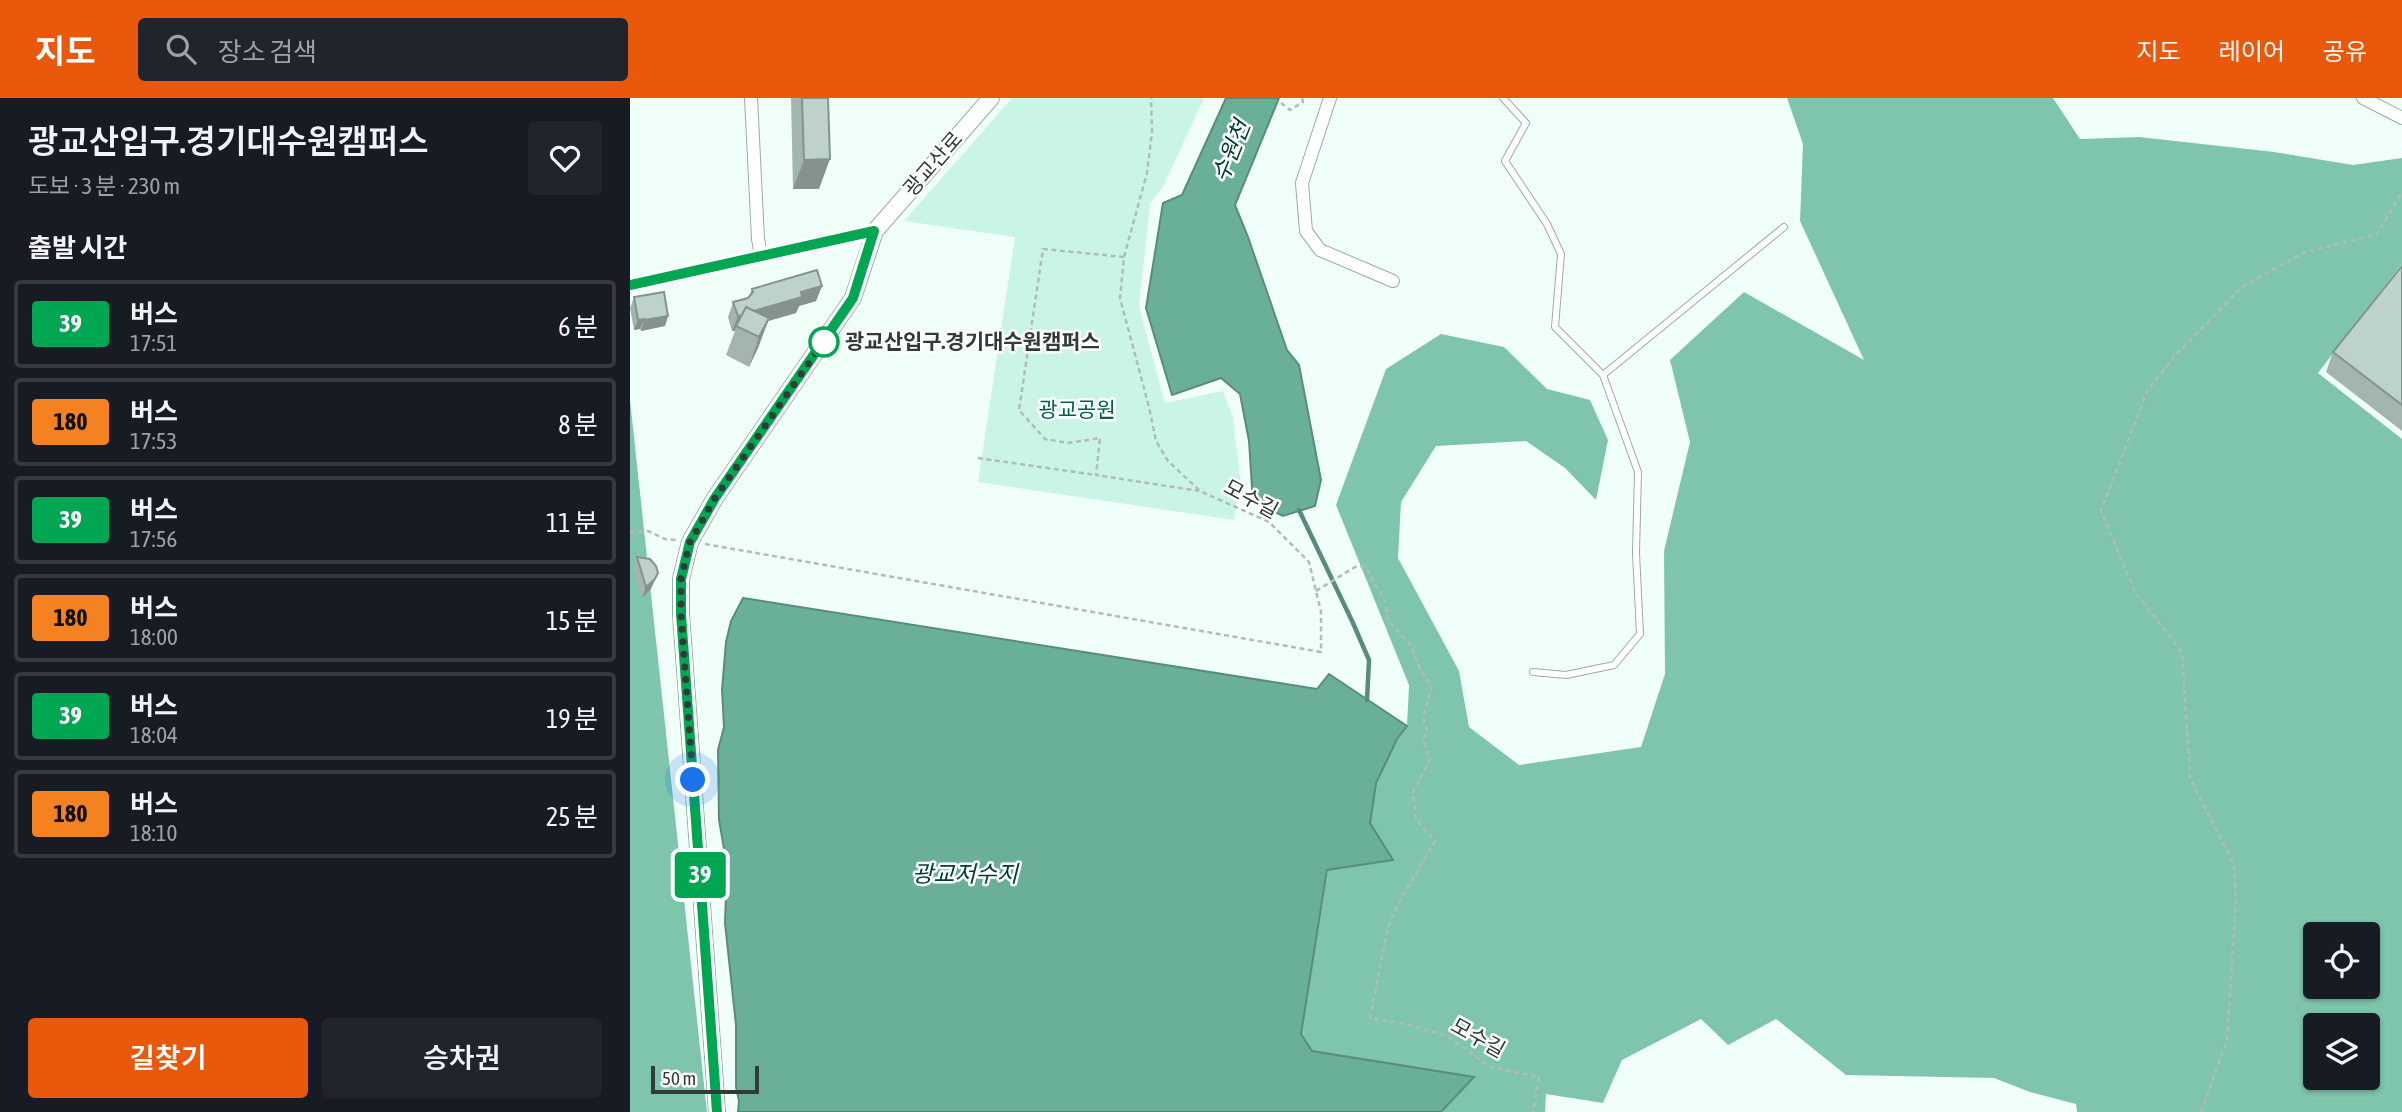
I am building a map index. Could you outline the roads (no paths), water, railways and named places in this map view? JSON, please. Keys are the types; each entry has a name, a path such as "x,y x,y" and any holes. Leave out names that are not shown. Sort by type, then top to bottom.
{"street":[{"path":"751,98 761,256"},
{"name":"광교산로","path":"717,1112 681,614 681,579 690,542 715,498 853,298 874,231 991,98"},
{"path":"1330,98 1301,183 1306,231 1320,250 1393,281"},
{"path":"2363,98 2402,118"},
{"path":"630,285 874,231"}],"lane":[{"path":"1503,98 1526,123 1505,161 1547,224 1561,254 1555,327 1603,375 1638,472 1636,553 1640,634 1614,665 1566,675 1533,672"},
{"path":"1603,375 1784,227"}],"water":[{"name":"수원천","path":"1226,98 1279,98 1235,205 1287,350 1299,365 1321,480 1315,506 1283,516 1253,502 1249,441 1240,394 1221,378 1172,395 1146,308 1163,203 1182,195"},
{"name":"광교저수지","path":"743,598 1317,689 1329,674 1407,726 1397,739 1376,783 1370,823 1393,860 1327,870 1301,1034 1312,1051 1474,1077 1441,1112 738,1112 736,1025 725,923 727,866 719,820 718,750 724,727 722,690 726,642 731,621"}],"waterway":[{"path":"1299,510 1369,660 1367,700"}],"place":[{"name":"광교산입구.경기대수원캠퍼스","path":"824,342"}],"park label":[{"name":"광교공원","path":"1077,410"}]}
